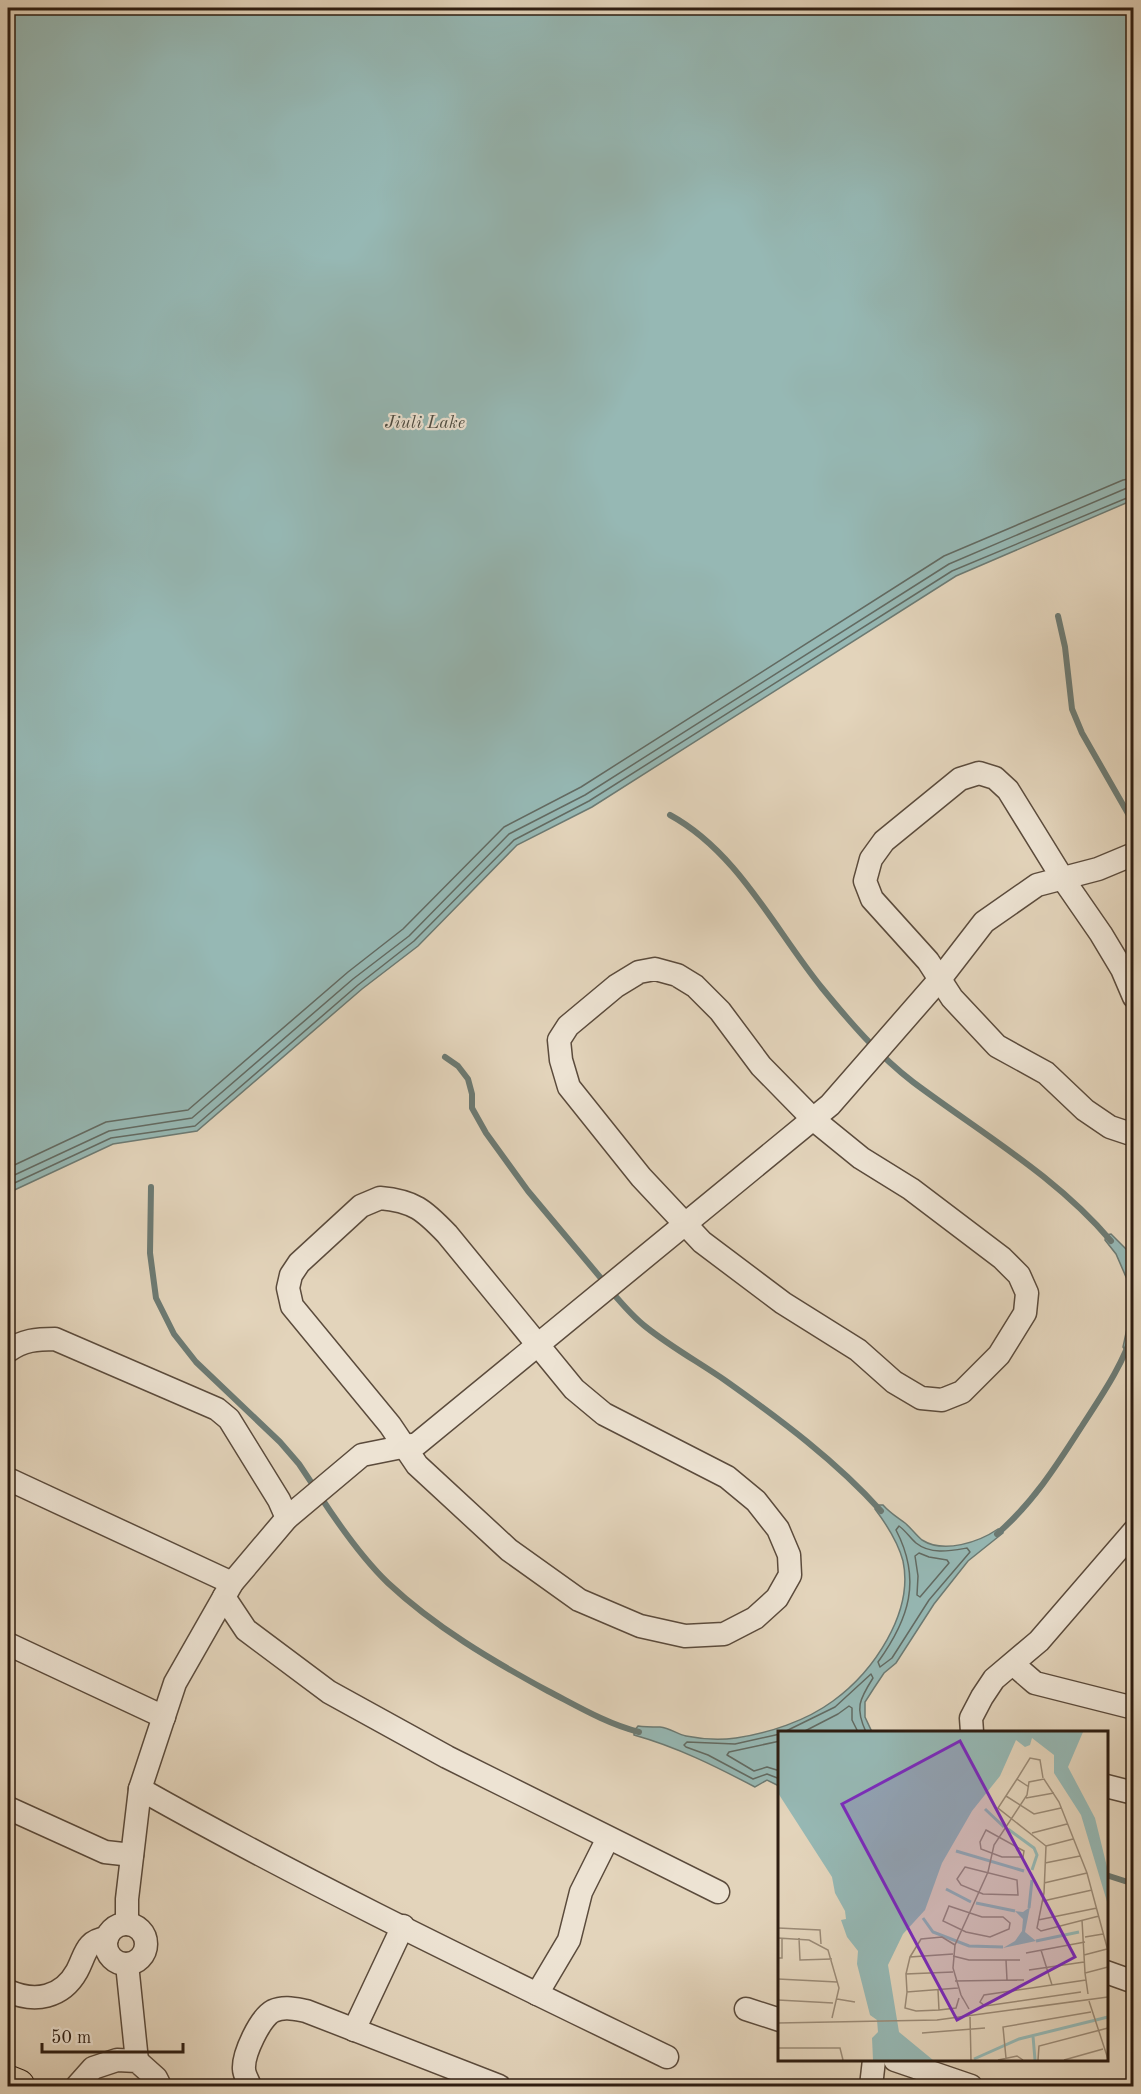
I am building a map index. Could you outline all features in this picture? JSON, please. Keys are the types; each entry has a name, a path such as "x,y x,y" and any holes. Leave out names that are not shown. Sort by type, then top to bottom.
{"main road":[{"path":"8,2082 18,2086"}],"street":[{"path":"1134,997 1122,969 1101,934 1063,879 1008,790 994,778 979,772 960,779 884,841 871,859 866,881 872,899 928,961 952,998 997,1046 1046,1073 1084,1110 1110,1128 1134,1135"},
{"path":"127,1924 127,1899 140,1789 175,1683 228,1590 287,1518 362,1455 417,1444 830,1105 940,979 984,922 1037,885 1098,869 1134,854"},
{"path":"655,969 677,975 695,986 720,1011 761,1066 813,1119 861,1158 911,1189 984,1244 1019,1275 1027,1293 1025,1313 999,1355 962,1392 942,1400 921,1398 894,1382 858,1350 783,1303 702,1242 640,1177 569,1087 563,1069 559,1040 568,1026 615,986 639,972 655,969"},
{"path":"380,1198 402,1200 426,1212 447,1234 537,1346 574,1389 604,1414 727,1477 756,1501 778,1529 789,1555 790,1575 777,1598 755,1618 724,1634 685,1635 640,1626 579,1600 509,1550 417,1465 390,1425 292,1306 288,1288 291,1275 299,1263 361,1206 380,1198"},
{"path":"8,1351 17,1344 34,1339 55,1339 217,1409 228,1419 279,1500 287,1518"},
{"path":"8,1479 228,1590 246,1630 328,1692 447,1757 718,1892"},
{"path":"972,1731 971,1718 994,1679 1039,1641 1132,1536"},
{"path":"8,1644 164,1717"},
{"path":"1013,1664 1035,1683 1134,1707"},
{"path":"1108,1786 1134,1792"},
{"path":"140,1789 214,1830 537,1994 667,2057"},
{"path":"8,1808 105,1852 132,1855"},
{"path":"537,1994 569,1940 581,1892 608,1838"},
{"path":"127,1924 139,1929 145,1941 143,1954 139,1959 127,1964 115,1960 110,1956 106,1944 107,1938 114,1928 127,1924"},
{"path":"354,2030 403,1926"},
{"path":"8,1990 17,1995 42,1999 55,1994 67,1984 77,1970 84,1952 96,1939 107,1938"},
{"path":"127,1964 137,2061"},
{"path":"1108,1972 1134,1982"},
{"path":"250,2086 244,2070 246,2053 260,2025 272,2012 285,2008 306,2012 499,2086"},
{"path":"746,2008 778,2019"},
{"path":"77,2086 93,2068 117,2060 137,2061 156,2078 160,2086"},
{"path":"871,2086 874,2061"},
{"path":"898,2061 971,2086"}],"water":[{"name":"Jiuli Lake","path":"8,8 1133,8 1133,500 956,576 592,807 517,845 418,946 362,989 197,1131 113,1144 8,1193"},
{"path":"1111,1234 1133,1256 1133,1293 1116,1254 1105,1240 1106,1235"},
{"path":"1133,1301 1133,1341 1129,1351 1126,1351 1123,1347"},
{"path":"876,1505 883,1505 922,1540 940,1546 961,1545 998,1529 1003,1529 1003,1533 968,1561 934,1604 896,1663 884,1673 874,1688 865,1702 865,1717 872,1731 778,1731 778,1786 767,1780 755,1787 696,1758 634,1735 638,1726 664,1728 686,1736 704,1738 730,1739 749,1736 811,1715 848,1689 876,1658 887,1640 896,1621 905,1581 903,1561 898,1547 875,1509"}],"waterway":[{"path":"1058,616 1065,647 1072,709 1082,733 1134,824"},
{"path":"670,815 716,849 736,871 822,988 876,1050 913,1082 1042,1176 1066,1196 1111,1241"},
{"path":"445,1057 458,1066 468,1079 472,1094 472,1108 486,1133 528,1191 605,1283"},
{"path":"151,1187 150,1253 156,1298 174,1334 196,1362 280,1442 315,1488"},
{"path":"611,1291 646,1327 726,1381 807,1442 846,1475 881,1511"},
{"path":"997,1534 1022,1510 1063,1455 1111,1379 1134,1329"},
{"path":"320,1496 343,1530 370,1563 388,1583 425,1614 485,1655 548,1691 604,1719 639,1732"},
{"path":"1108,1876 1134,1884"}]}
